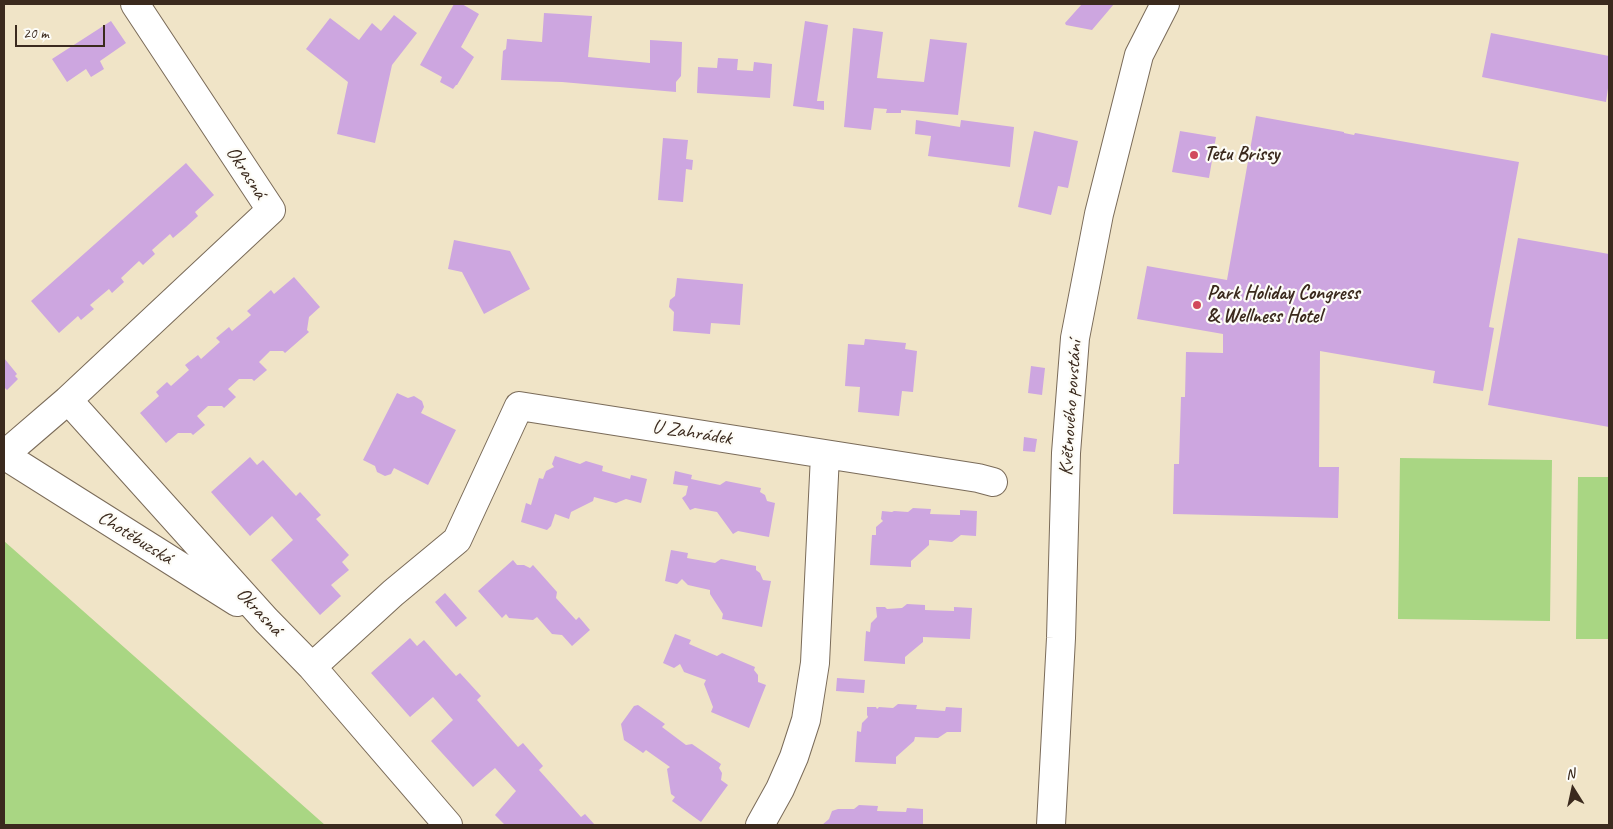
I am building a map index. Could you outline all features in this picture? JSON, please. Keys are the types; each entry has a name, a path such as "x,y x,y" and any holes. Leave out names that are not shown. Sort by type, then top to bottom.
{"street":[{"name":"Okrasná","path":"4,455 68,400 271,210 135,4"},
{"name":"Květnového povstání","path":"1051,825 1061,638 1066,453 1075,338 1099,214 1139,55 1165,4"},
{"name":"Okrasná","path":"68,400 266,620 312,667 448,825"},
{"name":"U Zahrádek","path":"312,667 393,593 457,540 519,406 825,455"},
{"name":"Chotěbuzská","path":"4,455 266,620"},
{"path":"760,825 780,789 794,757 806,720 815,663 825,455 978,478 993,482"}],"green space":[{"path":"1400,458 1552,460 1550,621 1398,619"},
{"path":"1578,477 1609,477 1609,639 1576,639"},
{"path":"4,541 325,825 4,825"}],"building":[{"path":"454,4 462,4 479,14 461,47 474,57 453,89 440,82 442,77 420,65"},
{"path":"1082,4 1114,4 1092,30 1066,25 1065,23"},
{"path":"544,13 592,16 588,57 650,63 650,40 682,42 681,76 676,82 676,92 562,82 501,80 503,51 506,49 507,39 542,42"},
{"path":"394,15 417,33 392,65 375,143 337,134 348,82 306,49 330,18 359,40 372,23 381,31"},
{"path":"111,21 126,43 100,61 104,69 91,77 86,69 67,82 52,59"},
{"path":"805,21 828,25 817,101 824,101 824,110 793,106"},
{"path":"853,28 883,32 877,78 924,82 930,39 967,43 958,115 901,110 901,113 886,113 887,109 874,108 871,130 844,127"},
{"path":"1491,33 1609,56 1609,81 1606,102 1482,77"},
{"path":"718,58 738,59 737,70 753,71 754,62 772,64 770,98 697,93 698,67 717,68"},
{"path":"1256,116 1354,135 1355,133 1519,162 1489,327 1494,328 1483,391 1433,383 1435,371 1320,351 1319,467 1339,467 1338,518 1173,514 1174,464 1179,464 1181,397 1185,397 1186,352 1223,353 1223,334 1137,319 1147,266 1227,280"},
{"path":"916,120 960,127 961,120 1014,127 1010,167 928,156 931,136 915,134"},
{"path":"1034,131 1078,141 1068,188 1058,186 1051,215 1018,207"},
{"name":"Tetu Brissy","path":"1180,131 1216,137 1209,178 1172,172"},
{"path":"663,138 688,140 686,159 693,160 692,170 686,169 683,202 658,200"},
{"path":"186,163 214,195 195,212 198,216 186,227 173,238 170,234 152,250 155,254 143,265 139,261 121,278 124,282 112,293 109,289 90,305 94,309 81,320 78,316 59,333 31,301"},
{"path":"1518,238 1609,254 1609,427 1488,405"},
{"path":"454,240 510,251 530,289 484,314 462,272 448,269"},
{"path":"294,277 320,307 309,317 307,330 309,332 285,353 283,351 270,351 259,362 267,370 254,381 252,379 239,379 228,389 236,397 224,408 222,406 208,406 197,416 205,425 193,435 191,433 178,433 166,443 140,413 159,396 156,392 167,382 171,386 189,370 185,365 198,355 201,359 220,342 216,338 229,327 232,331 251,315 247,311 271,290 274,294"},
{"path":"677,278 743,284 740,325 711,323 710,334 673,331 674,312 669,307 670,300 675,296"},
{"path":"865,339 906,343 905,349 917,351 913,392 902,391 899,416 858,412 860,387 845,386 848,344 864,345"},
{"path":"4,358 17,374 15,376 18,379 7,390 4,387"},
{"path":"1031,366 1045,368 1042,395 1028,393"},
{"path":"397,393 408,398 414,396 422,401 424,407 421,413 456,430 428,485 394,468 391,474 385,476 377,472 375,466 363,460"},
{"path":"1024,437 1037,439 1035,452 1023,451"},
{"path":"555,456 580,464 586,461 603,466 602,471 630,479 631,475 647,479 641,503 626,499 616,503 594,497 593,501 571,512 569,519 555,514 551,526 547,530 521,522 526,503 531,505 539,478 543,479 546,471 554,467 552,464"},
{"path":"250,457 257,465 263,460 296,496 300,492 321,515 316,519 349,555 342,562 349,570 331,585 341,596 320,615 271,560 293,540 272,516 250,536 211,492"},
{"path":"675,471 692,475 691,479 720,485 726,481 761,488 760,492 765,495 767,501 775,503 769,537 738,531 733,534 717,512 695,508 690,510 682,498 686,495 688,486 673,484"},
{"path":"913,508 931,509 930,514 960,515 960,510 977,511 976,536 961,535 952,542 929,540 929,545 911,561 911,567 870,565 872,535 876,535 876,527 883,521 881,519 882,511 908,512"},
{"path":"671,550 688,553 687,558 715,563 721,559 756,566 756,570 760,573 763,580 771,581 762,627 722,619 723,614 710,594 710,590 688,585 682,579 677,584 665,581"},
{"path":"513,560 517,565 524,565 530,568 533,565 557,592 556,598 576,620 579,617 590,630 572,646 562,635 552,634 537,617 533,620 509,618 506,614 502,618 478,591"},
{"path":"445,593 467,618 456,627 435,602"},
{"path":"907,604 925,605 925,610 954,611 954,607 972,608 970,639 923,637 923,642 905,657 905,664 864,661 866,631 870,632 871,623 877,617 876,607 885,607 887,609 902,608"},
{"path":"675,634 691,640 689,644 717,656 722,653 755,667 754,670 758,675 758,682 766,685 749,728 711,712 713,707 704,684 706,680 684,672 680,664 674,668 663,663"},
{"path":"410,638 417,646 424,640 456,676 460,673 481,696 477,700 518,747 523,743 543,766 539,770 581,817 585,814 595,825 505,825 495,815 516,791 495,768 473,787 431,741 453,720 433,697 410,717 371,673"},
{"path":"837,678 865,680 864,693 836,691"},
{"path":"898,704 917,705 916,709 945,711 946,707 962,708 961,732 947,732 938,738 915,737 914,741 896,757 896,764 855,762 857,731 861,732 862,723 868,717 867,707 876,707 877,709 879,707 893,708"},
{"path":"638,705 665,724 662,727 686,745 692,744 721,764 719,768 722,773 721,780 728,785 701,822 672,801 675,797 671,794 667,769 670,767 646,750 643,753 624,740 621,724 634,706"},
{"path":"859,805 878,806 877,811 906,812 907,808 923,809 923,825 822,825 829,819 832,811 854,809"}],"place":[{"name":"Tetu Brissy","path":"1194,155"},
{"name":"Park Holiday Congress & Wellness Hotel","path":"1197,305"}]}
